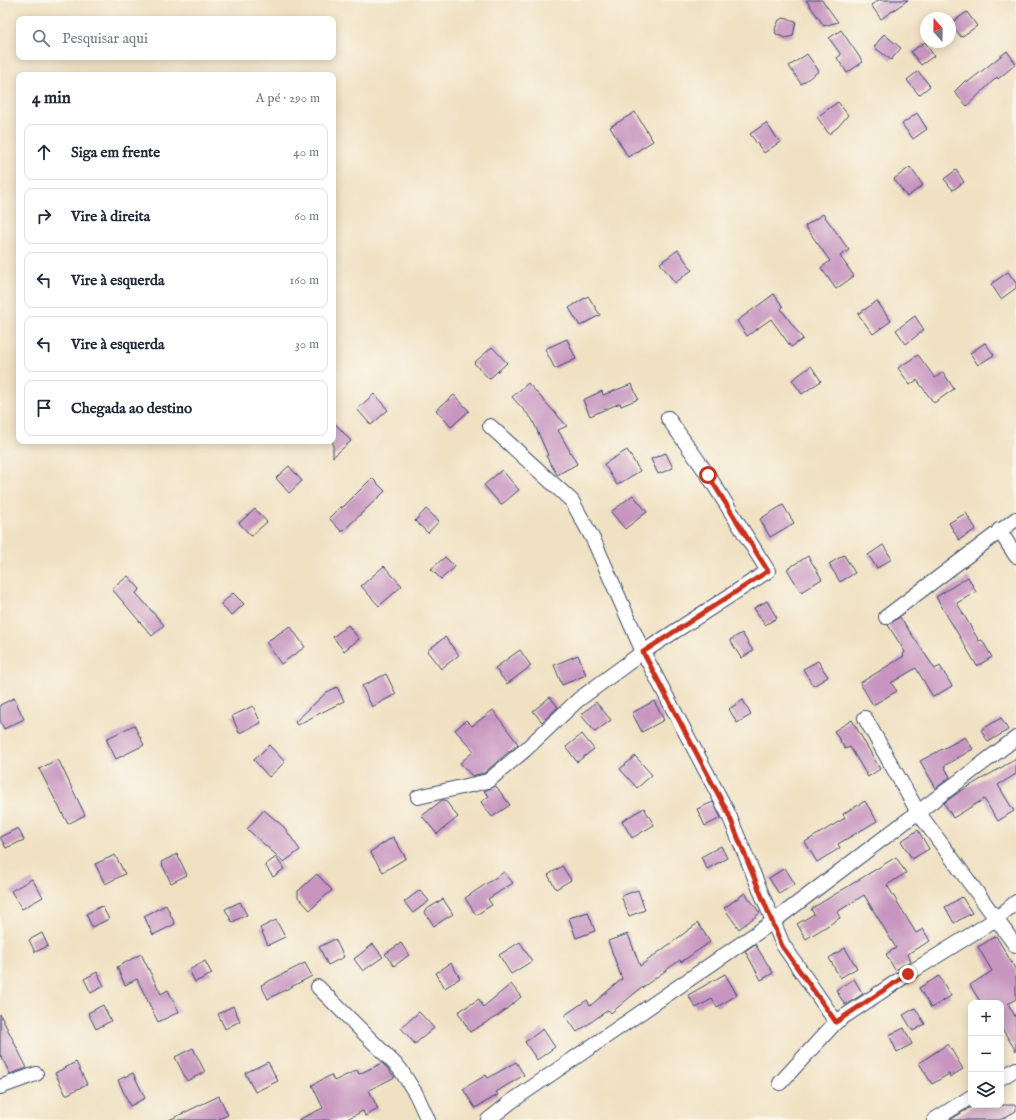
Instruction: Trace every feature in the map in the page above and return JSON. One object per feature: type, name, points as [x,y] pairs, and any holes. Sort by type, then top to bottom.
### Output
[{"type":"street","points":[[418,797],[488,780],[525,750],[578,700],[643,652],[768,571],[708,475],[668,418]]},
{"type":"street","points":[[490,426],[572,501],[594,541],[643,652],[728,813],[774,921],[782,946],[836,1022]]},
{"type":"street","points":[[886,616],[999,530],[1016,519]]},
{"type":"street","points":[[999,530],[1016,556]]},
{"type":"street","points":[[865,718],[918,812],[1016,946]]},
{"type":"street","points":[[488,1120],[512,1101],[774,921],[1016,738]]},
{"type":"street","points":[[780,1083],[836,1022],[908,974],[996,919],[1016,902]]},
{"type":"street","points":[[318,987],[387,1054],[400,1069],[416,1094],[428,1120]]},
{"type":"street","points":[[1004,1076],[1016,1069]]},
{"type":"street","points":[[0,1087],[36,1074]]},
{"type":"street","points":[[934,1120],[968,1099]]},
{"type":"building","points":[[806,0],[822,0],[838,22],[824,26]]},
{"type":"building","points":[[879,0],[908,0],[881,19],[871,5]]},
{"type":"building","points":[[967,12],[977,26],[961,37],[956,30],[956,20]]},
{"type":"building","points":[[784,18],[796,21],[793,36],[785,38],[776,34],[775,29],[779,20]]},
{"type":"building","points":[[841,30],[863,62],[847,73],[837,58],[841,55],[829,38]]},
{"type":"building","points":[[884,34],[901,48],[891,60],[874,47]]},
{"type":"building","points":[[920,46],[920,48],[929,48],[934,56],[921,65],[911,52]]},
{"type":"building","points":[[1007,51],[1016,64],[998,79],[997,77],[967,106],[954,92],[966,80],[968,82]]},
{"type":"building","points":[[807,54],[819,71],[801,84],[789,66]]},
{"type":"building","points":[[918,71],[930,86],[919,95],[907,80]]},
{"type":"building","points":[[838,102],[848,115],[838,127],[829,134],[817,117]]},
{"type":"building","points":[[635,112],[653,141],[628,157],[610,127]]},
{"type":"building","points":[[917,113],[927,129],[913,139],[902,124]]},
{"type":"building","points":[[766,123],[780,142],[764,153],[750,134]]},
{"type":"building","points":[[910,167],[923,185],[907,197],[894,179]]},
{"type":"building","points":[[956,170],[964,182],[953,190],[944,179]]},
{"type":"building","points":[[823,214],[849,250],[840,256],[854,276],[836,289],[821,268],[830,261],[805,226]]},
{"type":"building","points":[[678,250],[692,270],[675,283],[660,263]]},
{"type":"building","points":[[1008,272],[1016,283],[1016,288],[1001,299],[991,284]]},
{"type":"building","points":[[774,294],[783,307],[781,309],[803,339],[791,347],[771,319],[747,336],[737,321]]},
{"type":"building","points":[[588,296],[600,315],[580,326],[569,308]]},
{"type":"building","points":[[877,301],[891,321],[873,334],[858,314]]},
{"type":"building","points":[[915,316],[924,330],[906,344],[896,330]]},
{"type":"building","points":[[567,339],[576,359],[555,369],[545,349]]},
{"type":"building","points":[[985,343],[994,355],[978,365],[970,353]]},
{"type":"building","points":[[492,347],[507,363],[489,379],[474,363]]},
{"type":"building","points":[[918,355],[935,378],[943,372],[954,389],[934,403],[917,380],[910,385],[898,368]]},
{"type":"building","points":[[811,366],[821,381],[802,394],[792,380]]},
{"type":"building","points":[[528,383],[567,426],[558,430],[577,464],[557,475],[546,456],[548,455],[532,419],[512,397]]},
{"type":"building","points":[[632,384],[638,399],[621,406],[620,403],[590,416],[583,400],[602,391],[603,395]]},
{"type":"building","points":[[374,394],[388,410],[371,425],[357,409]]},
{"type":"building","points":[[454,395],[469,411],[451,427],[436,410]]},
{"type":"building","points":[[336,424],[351,441],[333,457],[333,444],[336,444]]},
{"type":"building","points":[[627,450],[640,471],[617,485],[604,464]]},
{"type":"building","points":[[666,453],[673,468],[658,474],[651,459]]},
{"type":"building","points":[[289,466],[302,481],[289,493],[276,478]]},
{"type":"building","points":[[502,470],[519,490],[501,505],[484,485]]},
{"type":"building","points":[[372,478],[385,491],[342,532],[329,518],[341,506],[342,508]]},
{"type":"building","points":[[633,495],[647,512],[625,529],[611,512]]},
{"type":"building","points":[[783,505],[794,523],[770,537],[760,519]]},
{"type":"building","points":[[255,509],[267,522],[251,536],[239,523]]},
{"type":"building","points":[[426,509],[439,521],[428,533],[415,521]]},
{"type":"building","points":[[966,513],[976,529],[959,540],[949,523]]},
{"type":"building","points":[[883,545],[892,559],[877,568],[868,555]]},
{"type":"building","points":[[844,555],[855,573],[840,582],[829,564]]},
{"type":"building","points":[[808,556],[822,579],[801,592],[787,569]]},
{"type":"building","points":[[445,557],[455,567],[441,579],[431,569]]},
{"type":"building","points":[[384,566],[402,586],[379,606],[361,586]]},
{"type":"building","points":[[128,576],[140,589],[136,593],[164,625],[152,636],[112,589]]},
{"type":"building","points":[[968,577],[976,592],[957,603],[979,641],[982,640],[992,657],[977,666],[936,597]]},
{"type":"building","points":[[233,593],[244,604],[231,616],[221,604]]},
{"type":"building","points":[[767,601],[777,618],[765,625],[754,608]]},
{"type":"building","points":[[900,617],[935,669],[940,666],[952,686],[933,697],[916,668],[891,683],[897,691],[873,705],[860,683],[904,656],[903,654],[905,652],[888,625]]},
{"type":"building","points":[[348,625],[359,639],[344,651],[333,637]]},
{"type":"building","points":[[290,626],[305,647],[281,664],[266,642]]},
{"type":"building","points":[[742,633],[753,651],[741,658],[730,640]]},
{"type":"building","points":[[445,637],[459,655],[441,669],[427,651]]},
{"type":"building","points":[[520,650],[531,666],[507,684],[495,668]]},
{"type":"building","points":[[578,655],[586,675],[562,685],[554,665]]},
{"type":"building","points":[[818,661],[828,677],[813,686],[803,669]]},
{"type":"building","points":[[386,674],[396,694],[372,707],[362,686]]},
{"type":"building","points":[[337,687],[344,701],[297,725],[295,722],[327,692]]},
{"type":"building","points":[[550,697],[558,707],[542,722],[533,711]]},
{"type":"building","points":[[14,698],[24,719],[4,729],[0,721],[0,705]]},
{"type":"building","points":[[743,700],[751,715],[737,723],[729,709]]},
{"type":"building","points":[[654,701],[664,720],[642,732],[632,713]]},
{"type":"building","points":[[596,702],[611,720],[595,732],[581,715]]},
{"type":"building","points":[[253,706],[261,723],[239,733],[232,716]]},
{"type":"building","points":[[493,710],[518,744],[484,773],[472,776],[460,763],[474,751],[455,730],[466,720],[472,726]]},
{"type":"building","points":[[1001,718],[1008,730],[988,742],[981,730]]},
{"type":"building","points":[[852,720],[880,769],[868,777],[850,747],[845,749],[834,731]]},
{"type":"building","points":[[134,725],[144,745],[116,759],[106,739]]},
{"type":"building","points":[[582,734],[594,749],[577,762],[566,747]]},
{"type":"building","points":[[965,737],[973,749],[944,766],[950,777],[936,788],[920,761]]},
{"type":"building","points":[[269,745],[285,762],[269,777],[254,760]]},
{"type":"building","points":[[635,756],[652,775],[637,788],[620,769]]},
{"type":"building","points":[[58,759],[85,815],[68,824],[39,769]]},
{"type":"building","points":[[1016,759],[1016,774],[998,785],[1014,811],[998,821],[984,799],[953,818],[944,803],[959,792]]},
{"type":"building","points":[[496,786],[510,805],[492,817],[481,802],[489,796],[484,791]]},
{"type":"building","points":[[442,800],[445,800],[458,817],[437,834],[422,816]]},
{"type":"building","points":[[865,801],[877,821],[838,844],[840,848],[817,862],[805,842],[845,818],[843,814]]},
{"type":"building","points":[[713,802],[721,818],[705,826],[697,809]]},
{"type":"building","points":[[644,808],[654,825],[632,838],[622,821]]},
{"type":"building","points":[[264,810],[284,827],[300,850],[284,862],[247,829]]},
{"type":"building","points":[[18,828],[24,840],[6,848],[0,837]]},
{"type":"building","points":[[918,830],[929,849],[912,859],[901,841]]},
{"type":"building","points":[[393,837],[406,858],[383,872],[370,852]]},
{"type":"building","points":[[721,846],[727,858],[707,869],[701,857]]},
{"type":"building","points":[[177,854],[187,875],[171,883],[161,862]]},
{"type":"building","points":[[115,855],[125,874],[105,884],[95,864]]},
{"type":"building","points":[[276,857],[284,869],[273,877],[265,865]]},
{"type":"building","points":[[896,857],[906,873],[887,885],[916,933],[923,929],[930,941],[907,954],[911,961],[895,970],[886,954],[896,948],[864,895],[837,912],[840,918],[806,939],[797,924],[814,914],[811,909]]},
{"type":"building","points":[[562,866],[571,880],[556,889],[548,875]]},
{"type":"building","points":[[785,868],[795,884],[779,894],[769,878]]},
{"type":"building","points":[[504,872],[513,883],[488,899],[492,905],[476,915],[465,898]]},
{"type":"building","points":[[317,874],[332,890],[310,910],[298,897],[298,891]]},
{"type":"building","points":[[32,879],[43,897],[22,909],[11,891]]},
{"type":"building","points":[[420,890],[429,901],[413,913],[404,902]]},
{"type":"building","points":[[638,890],[645,910],[629,916],[621,896]]},
{"type":"building","points":[[745,893],[760,913],[739,929],[724,908]]},
{"type":"building","points":[[962,897],[972,913],[954,923],[945,907]]},
{"type":"building","points":[[443,899],[453,914],[434,926],[424,911]]},
{"type":"building","points":[[240,902],[247,915],[232,922],[225,909]]},
{"type":"building","points":[[166,905],[175,924],[153,935],[144,916]]},
{"type":"building","points":[[102,906],[109,919],[92,927],[86,914]]},
{"type":"building","points":[[588,912],[595,931],[576,938],[569,918]]},
{"type":"building","points":[[276,920],[285,937],[268,945],[260,928]]},
{"type":"building","points":[[698,923],[710,942],[681,962],[680,960],[635,993],[611,1013],[608,1010],[577,1032],[565,1015],[587,1000],[590,1006],[622,979],[608,941],[628,934],[640,966]]},
{"type":"building","points":[[42,933],[48,946],[35,952],[29,940]]},
{"type":"building","points":[[996,936],[1016,970],[1016,999],[1008,1004],[1016,1018],[1016,1051],[1004,1032],[1004,1000],[979,1000],[970,985],[992,971],[978,947]]},
{"type":"building","points":[[335,939],[344,957],[328,965],[319,947]]},
{"type":"building","points":[[520,942],[532,961],[511,974],[499,955]]},
{"type":"building","points":[[401,943],[409,955],[394,966],[385,954]]},
{"type":"building","points":[[373,944],[383,957],[363,971],[354,959]]},
{"type":"building","points":[[755,944],[773,973],[761,980],[745,951]]},
{"type":"building","points":[[845,948],[857,968],[840,978],[829,958]]},
{"type":"building","points":[[141,954],[161,994],[168,990],[179,1012],[158,1022],[137,979],[125,985],[117,967]]},
{"type":"building","points":[[205,961],[212,974],[195,982],[189,970]]},
{"type":"building","points":[[305,963],[312,976],[268,999],[261,985]]},
{"type":"building","points":[[451,963],[460,978],[445,988],[436,973]]},
{"type":"building","points":[[97,972],[104,986],[91,993],[84,979]]},
{"type":"building","points":[[725,974],[737,995],[717,1007],[712,999],[696,1008],[688,995]]},
{"type":"building","points":[[939,976],[951,996],[931,1008],[919,988]]},
{"type":"building","points":[[854,979],[863,994],[845,1005],[836,990]]},
{"type":"building","points":[[511,984],[521,997],[499,1015],[470,1032],[458,1012],[479,999],[483,1007]]},
{"type":"building","points":[[103,1005],[111,1021],[96,1029],[88,1013]]},
{"type":"building","points":[[233,1006],[240,1021],[225,1029],[218,1014]]},
{"type":"building","points":[[915,1008],[925,1024],[913,1031],[903,1015]]},
{"type":"building","points":[[419,1012],[434,1028],[415,1044],[401,1028]]},
{"type":"building","points":[[0,1014],[27,1068],[10,1074],[0,1054]]},
{"type":"building","points":[[904,1028],[912,1044],[897,1052],[889,1035]]},
{"type":"building","points":[[543,1029],[555,1047],[537,1060],[525,1042]]},
{"type":"building","points":[[948,1044],[963,1069],[950,1077],[949,1074],[932,1084],[919,1063]]},
{"type":"building","points":[[193,1048],[205,1072],[187,1081],[175,1057]]},
{"type":"building","points":[[76,1062],[87,1084],[66,1095],[55,1073]]},
{"type":"building","points":[[268,1062],[278,1081],[255,1092],[245,1073]]},
{"type":"building","points":[[516,1062],[524,1075],[496,1092],[498,1095],[475,1108],[463,1089],[486,1075],[488,1078]]},
{"type":"building","points":[[382,1063],[395,1077],[369,1090],[378,1109],[365,1116],[363,1111],[345,1120],[298,1120],[323,1108],[312,1085],[331,1075],[334,1081],[357,1070],[359,1074]]},
{"type":"building","points":[[133,1073],[145,1098],[130,1106],[118,1080]]},
{"type":"building","points":[[219,1096],[228,1115],[217,1120],[169,1120]]},
{"type":"building","points":[[1004,1105],[1016,1105],[1016,1111],[1000,1120],[950,1120],[969,1108],[1004,1108]]},
{"type":"route","points":[[708,475],[768,571],[643,652],[728,813],[774,921],[782,946],[836,1022],[908,974]]}]
